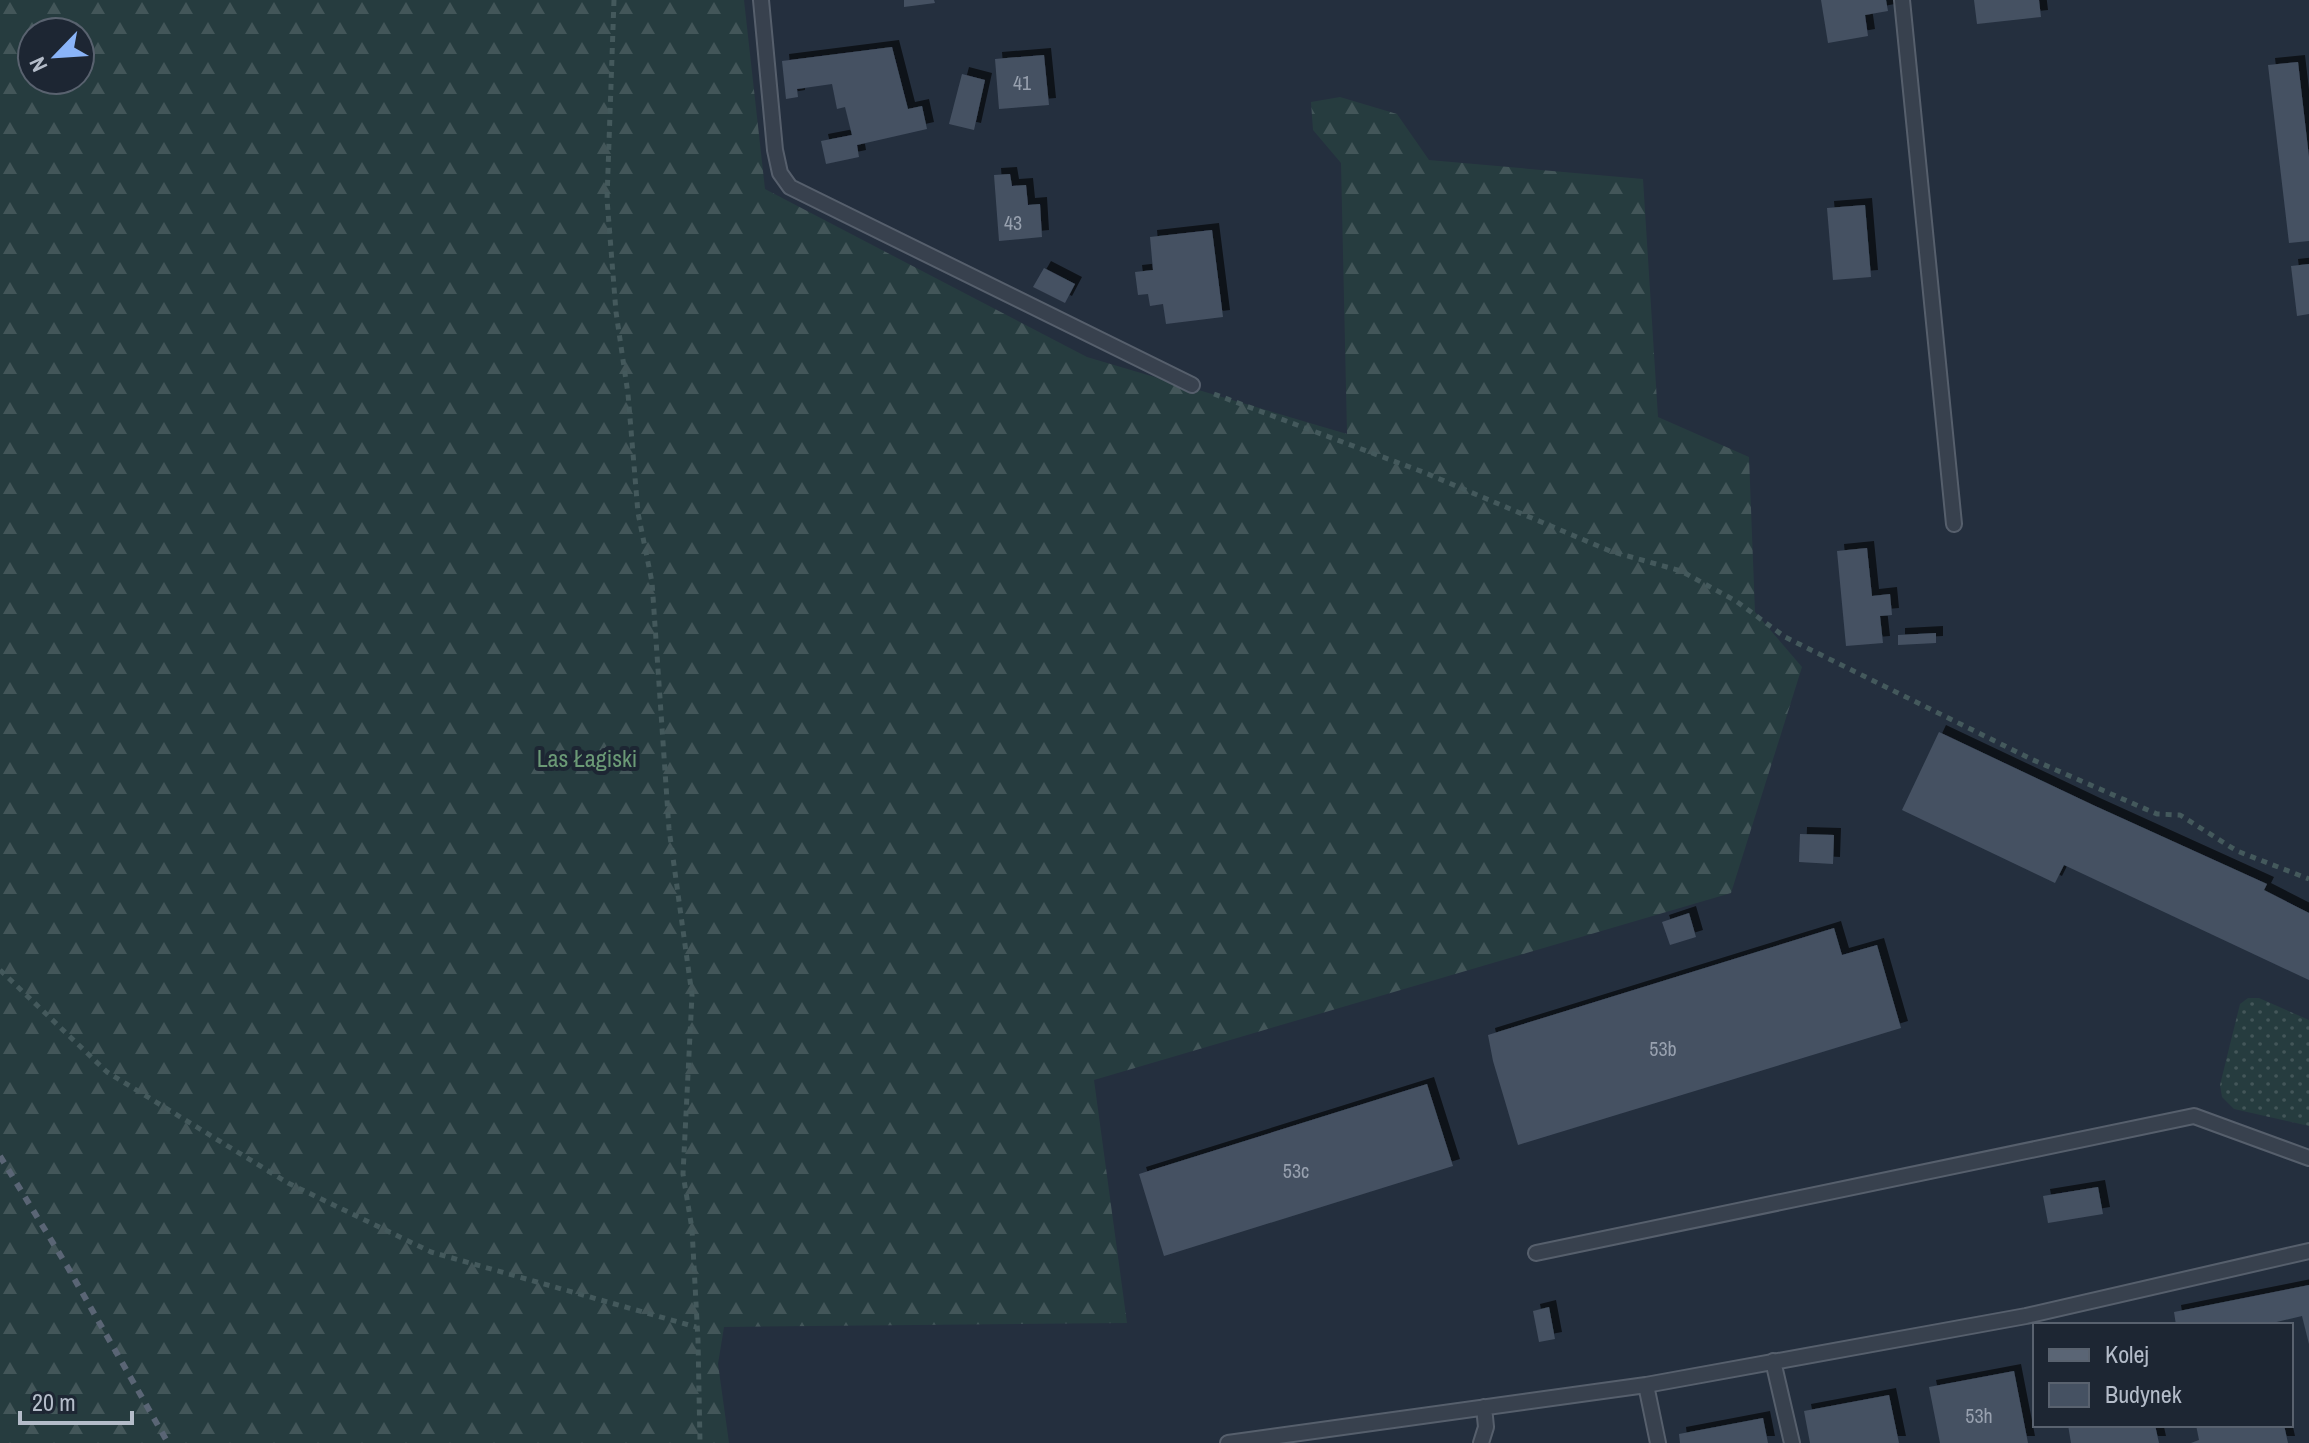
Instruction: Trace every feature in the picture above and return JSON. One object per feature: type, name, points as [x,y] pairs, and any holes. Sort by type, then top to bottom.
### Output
[{"type":"lane","points":[[761,0],[775,150],[780,173],[790,187],[1192,385]]},
{"type":"lane","points":[[1902,0],[1954,524]]},
{"type":"lane","points":[[1536,1253],[2194,1116],[2309,1158]]},
{"type":"lane","points":[[1228,1443],[1646,1385],[2026,1316],[2309,1251]]},
{"type":"lane","points":[[1773,1361],[1792,1443]]},
{"type":"lane","points":[[1646,1385],[1658,1443]]},
{"type":"lane","points":[[1481,1443],[1486,1427],[1484,1407]]},
{"type":"path","points":[[614,0],[607,199],[638,513],[652,582],[669,829],[692,995],[683,1174],[692,1229],[700,1443]]},
{"type":"path","points":[[1192,385],[1423,472],[1610,551],[1681,571],[1736,601],[1785,637],[2031,759],[2157,814],[2180,815],[2237,851],[2309,879]]},
{"type":"path","points":[[0,970],[107,1072],[288,1183],[431,1252],[696,1327]]},
{"type":"green space","name":"Las Łagiski","points":[[0,0],[744,0],[765,189],[1087,357],[1347,434],[1341,163],[1313,130],[1311,102],[1340,97],[1397,114],[1429,160],[1643,179],[1658,417],[1749,457],[1755,612],[1802,667],[1731,893],[1094,1080],[1127,1323],[724,1327],[718,1364],[729,1443],[0,1443]]},
{"type":"green space","points":[[2248,998],[2259,998],[2309,1020],[2309,1126],[2234,1109],[2222,1097],[2220,1085],[2240,1004]]},
{"type":"building","points":[[904,0],[934,0],[935,3],[904,7]]},
{"type":"building","points":[[1821,0],[1886,0],[1888,11],[1865,15],[1868,36],[1828,43]]},
{"type":"building","points":[[1974,0],[2039,0],[2041,17],[1977,24]]},
{"type":"building","points":[[892,47],[908,109],[922,106],[927,129],[857,145],[859,157],[826,164],[821,141],[852,135],[845,107],[837,109],[832,84],[797,89],[798,97],[786,99],[782,61]]},
{"type":"building","points":[[1044,55],[1049,105],[999,109],[995,59]]},
{"type":"building","points":[[2298,62],[2309,157],[2309,241],[2289,243],[2268,65]]},
{"type":"building","points":[[962,74],[985,80],[974,130],[949,124]]},
{"type":"building","points":[[1010,174],[1012,186],[1026,185],[1028,205],[1040,204],[1042,237],[999,241],[994,175]]},
{"type":"building","points":[[1865,205],[1871,277],[1833,280],[1827,208]]},
{"type":"building","points":[[1212,230],[1223,317],[1166,324],[1163,304],[1150,306],[1148,294],[1138,295],[1135,272],[1153,270],[1150,237]]},
{"type":"building","points":[[2309,264],[2309,314],[2297,316],[2291,266]]},
{"type":"building","points":[[1044,268],[1075,284],[1065,303],[1033,287]]},
{"type":"building","points":[[1867,548],[1872,596],[1890,594],[1892,615],[1880,616],[1883,643],[1846,646],[1837,551]]},
{"type":"building","points":[[1936,633],[1936,643],[1898,645],[1898,635]]},
{"type":"building","points":[[1939,732],[2267,884],[2264,890],[2309,913],[2309,980],[2064,865],[2055,883],[1902,810]]},
{"type":"building","points":[[1800,834],[1834,835],[1833,864],[1799,862]]},
{"type":"building","points":[[1689,913],[1696,937],[1670,945],[1662,922]]},
{"type":"building","points":[[1834,928],[1842,955],[1877,945],[1901,1028],[1518,1145],[1488,1035]]},
{"type":"building","points":[[1427,1084],[1453,1166],[1164,1256],[1139,1174]]},
{"type":"building","points":[[2098,1187],[2103,1214],[2048,1223],[2043,1196]]},
{"type":"building","points":[[2309,1285],[2309,1344],[2302,1316],[2272,1323],[2176,1323],[2174,1312]]},
{"type":"building","points":[[1549,1307],[1555,1339],[1539,1342],[1533,1311]]},
{"type":"building","points":[[2014,1371],[2028,1443],[1940,1443],[1929,1387]]},
{"type":"building","points":[[1889,1395],[1899,1443],[1810,1443],[1804,1411]]},
{"type":"building","points":[[1763,1418],[1768,1443],[1680,1443],[1679,1434]]},
{"type":"building","points":[[2068,1427],[2155,1427],[2159,1443],[2071,1443]]},
{"type":"building","points":[[2196,1427],[2284,1427],[2288,1443],[2191,1443],[2199,1440]]},
{"type":"railway","points":[[0,1156],[168,1443]]}]
